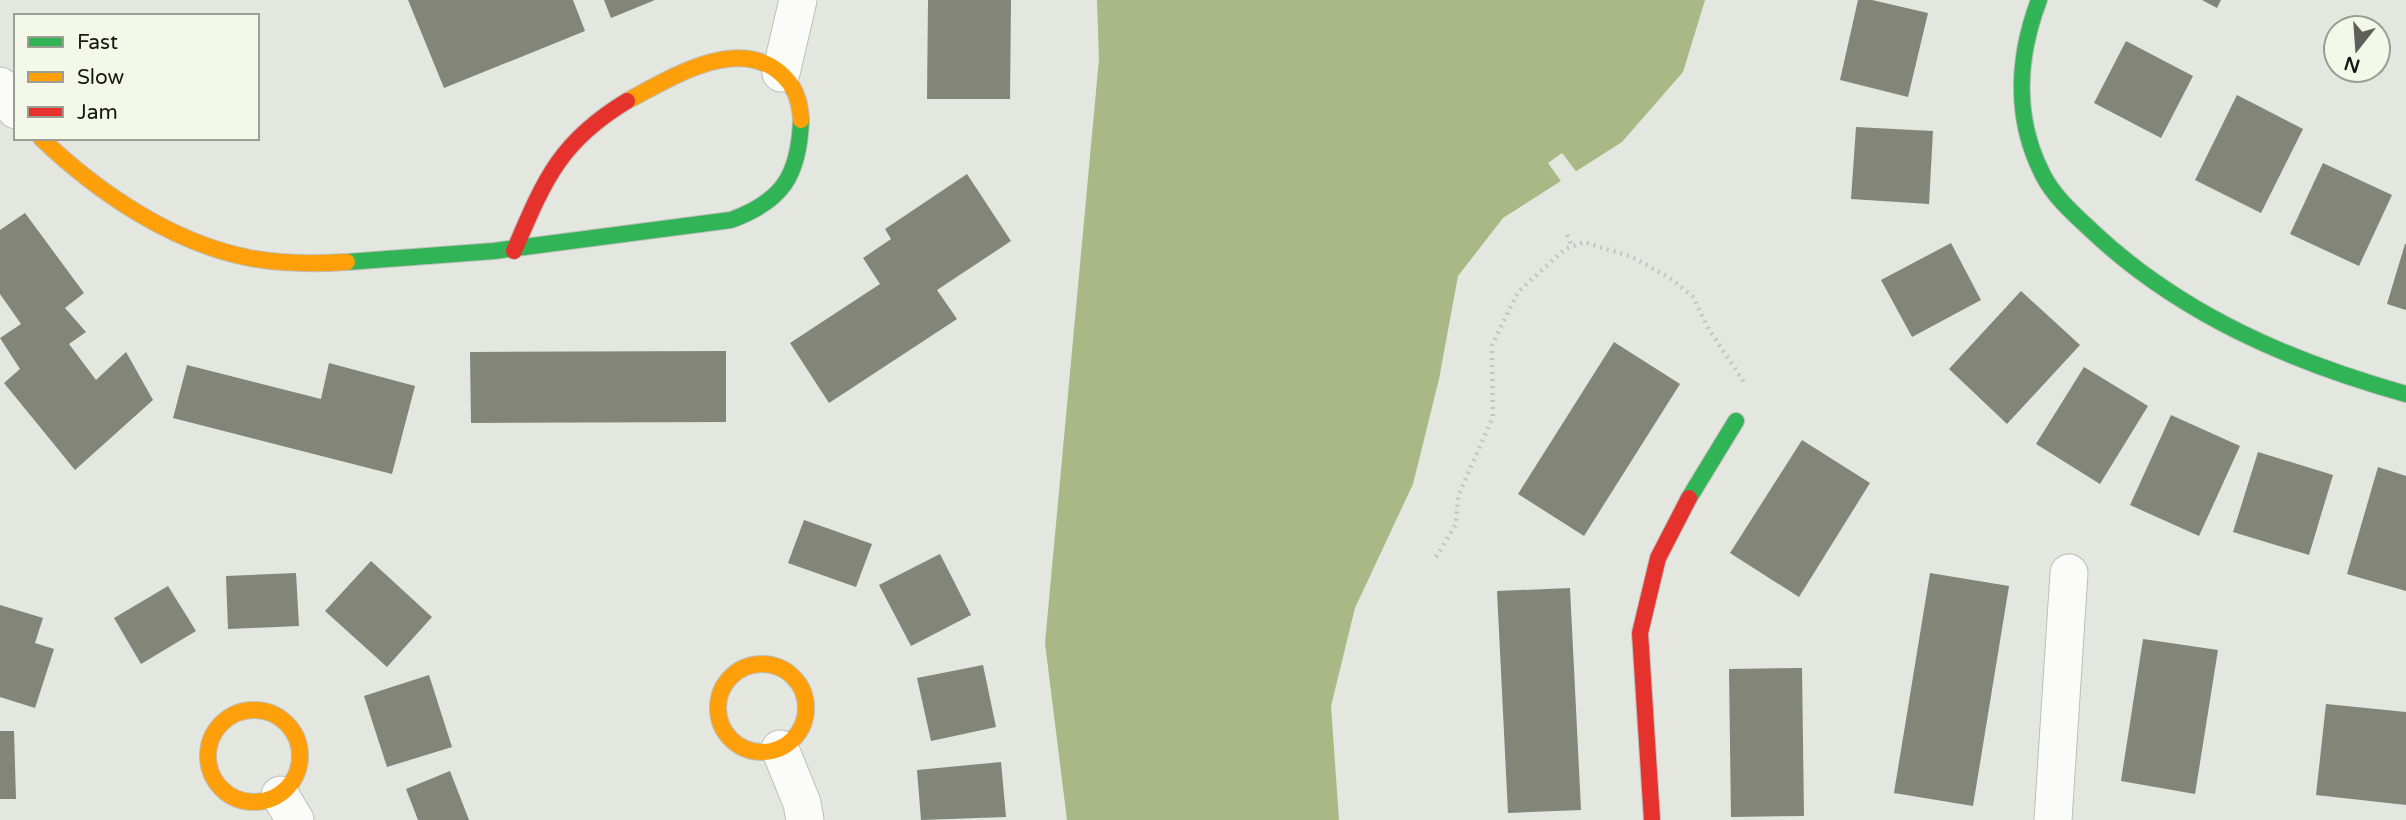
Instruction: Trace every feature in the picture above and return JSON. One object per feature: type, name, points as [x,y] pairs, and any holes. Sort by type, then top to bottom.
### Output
[{"type":"street","points":[[781,73],[798,0]]},
{"type":"street","points":[[2039,0],[2026,30],[2019,63],[2020,101],[2029,140],[2043,175],[2064,203],[2111,249],[2164,288],[2236,331],[2318,368],[2406,394]]},
{"type":"street","points":[[43,140],[58,157],[102,188],[172,229],[210,247],[249,258],[297,263],[514,251],[731,220],[756,211],[779,194],[791,173],[800,139],[798,95],[781,73],[757,59],[732,59],[695,69],[626,99],[583,131],[553,167],[514,251]]},
{"type":"street","points":[[0,86],[14,107]]},
{"type":"street","points":[[1652,820],[1640,633],[1658,558],[1693,490],[1735,421]]},
{"type":"street","points":[[2053,820],[2069,573]]},
{"type":"street","points":[[768,664],[782,668],[795,678],[806,698],[806,713],[799,732],[780,749],[749,751],[730,738],[721,726],[718,708],[720,693],[731,676],[744,668],[768,664]]},
{"type":"street","points":[[255,710],[270,712],[293,730],[301,758],[287,808],[233,798],[220,789],[211,776],[207,760],[209,744],[216,729],[227,718],[255,710]]},
{"type":"street","points":[[780,749],[802,803],[805,820]]},
{"type":"path","points":[[1567,234],[1572,246]]},
{"type":"path","points":[[1436,557],[1456,524],[1458,496],[1493,417],[1492,345],[1518,292],[1565,248],[1584,242],[1632,257],[1670,278],[1693,297],[1708,328],[1745,381],[1748,400],[1735,421]]},
{"type":"shaded area","points":[[1097,0],[1705,0],[1683,72],[1622,142],[1503,218],[1458,276],[1439,379],[1413,484],[1355,608],[1331,706],[1339,820],[1067,820],[1045,643],[1099,59]]},
{"type":"pier","points":[[1562,153],[1578,174],[1563,184],[1548,163]]},
{"type":"building","points":[[408,0],[573,0],[585,31],[444,88]]},
{"type":"building","points":[[604,0],[655,0],[611,18]]},
{"type":"building","points":[[928,0],[1011,0],[1010,99],[927,99]]},
{"type":"building","points":[[1858,0],[1872,0],[1928,13],[1908,97],[1840,80]]},
{"type":"building","points":[[2202,0],[2221,0],[2217,8]]},
{"type":"building","points":[[2126,41],[2193,76],[2161,138],[2094,103]]},
{"type":"building","points":[[2237,95],[2303,129],[2261,213],[2195,180]]},
{"type":"building","points":[[1856,127],[1933,131],[1929,204],[1851,199]]},
{"type":"building","points":[[2323,163],[2392,195],[2359,266],[2290,234]]},
{"type":"building","points":[[967,174],[1011,241],[937,290],[957,319],[829,403],[790,343],[880,284],[863,258],[891,239],[885,229]]},
{"type":"building","points":[[25,213],[84,293],[65,308],[86,332],[69,344],[96,380],[126,352],[153,400],[75,470],[4,383],[20,369],[0,338],[21,324],[0,294],[0,230]]},
{"type":"building","points":[[1951,243],[1981,300],[1912,337],[1881,280]]},
{"type":"building","points":[[2406,244],[2406,310],[2387,304]]},
{"type":"building","points":[[2021,291],[2080,345],[2007,424],[1949,369]]},
{"type":"building","points":[[1614,342],[1680,384],[1584,536],[1518,494]]},
{"type":"building","points":[[726,351],[726,422],[471,423],[470,352]]},
{"type":"building","points":[[329,363],[415,386],[392,474],[173,418],[187,365],[321,399]]},
{"type":"building","points":[[2084,367],[2148,406],[2100,484],[2036,444]]},
{"type":"building","points":[[2171,415],[2240,446],[2199,536],[2130,505]]},
{"type":"building","points":[[1802,440],[1870,483],[1799,597],[1730,553]]},
{"type":"building","points":[[2258,452],[2333,475],[2309,555],[2233,532]]},
{"type":"building","points":[[2378,467],[2406,476],[2406,591],[2347,574]]},
{"type":"building","points":[[804,520],[872,544],[856,587],[788,563]]},
{"type":"building","points":[[940,554],[971,615],[911,646],[879,585]]},
{"type":"building","points":[[371,561],[432,617],[387,667],[325,611]]},
{"type":"building","points":[[296,573],[299,626],[228,629],[226,576]]},
{"type":"building","points":[[1930,573],[2009,586],[1973,806],[1894,793]]},
{"type":"building","points":[[168,586],[196,631],[141,664],[114,618]]},
{"type":"building","points":[[1570,588],[1581,810],[1508,813],[1497,591]]},
{"type":"building","points":[[0,605],[43,618],[35,643],[54,649],[35,708],[0,697]]},
{"type":"building","points":[[2143,639],[2218,650],[2195,794],[2121,781]]},
{"type":"building","points":[[983,665],[996,727],[931,741],[917,678]]},
{"type":"building","points":[[1802,668],[1804,816],[1731,817],[1729,669]]},
{"type":"building","points":[[429,675],[452,747],[387,767],[364,696]]},
{"type":"building","points":[[2326,704],[2406,712],[2406,805],[2316,795]]},
{"type":"building","points":[[0,731],[14,731],[16,799],[0,799]]},
{"type":"building","points":[[1001,762],[1006,817],[921,820],[917,770]]},
{"type":"building","points":[[450,771],[469,820],[418,820],[406,789]]},
{"type":"traffic: fast","points":[[2039,0],[2026,44],[2023,110],[2027,132],[2043,175],[2065,205],[2126,261],[2200,311],[2239,332],[2321,367],[2406,394]]},
{"type":"traffic: fast","points":[[347,262],[494,251],[731,220],[764,204],[785,183],[797,156],[801,120]]},
{"type":"traffic: fast","points":[[1689,498],[1736,421]]},
{"type":"traffic: slow","points":[[627,101],[702,65],[743,58],[762,62],[789,82],[796,94],[801,120]]},
{"type":"traffic: slow","points":[[43,140],[111,196],[137,213],[192,241],[262,260],[298,263],[347,262]]},
{"type":"traffic: slow","points":[[762,664],[779,667],[793,677],[803,691],[806,708],[803,725],[793,739],[779,749],[762,752],[745,749],[731,739],[721,725],[718,708],[721,691],[731,677],[745,667],[762,664]]},
{"type":"traffic: slow","points":[[245,710],[263,710],[280,717],[293,730],[300,747],[300,756],[300,765],[293,782],[280,795],[263,802],[245,802],[228,795],[215,782],[208,765],[208,747],[215,730],[228,717],[245,710]]},
{"type":"traffic: jam","points":[[514,251],[556,165],[585,132],[627,101]]},
{"type":"traffic: jam","points":[[1652,820],[1640,633],[1658,558],[1689,498]]}]
